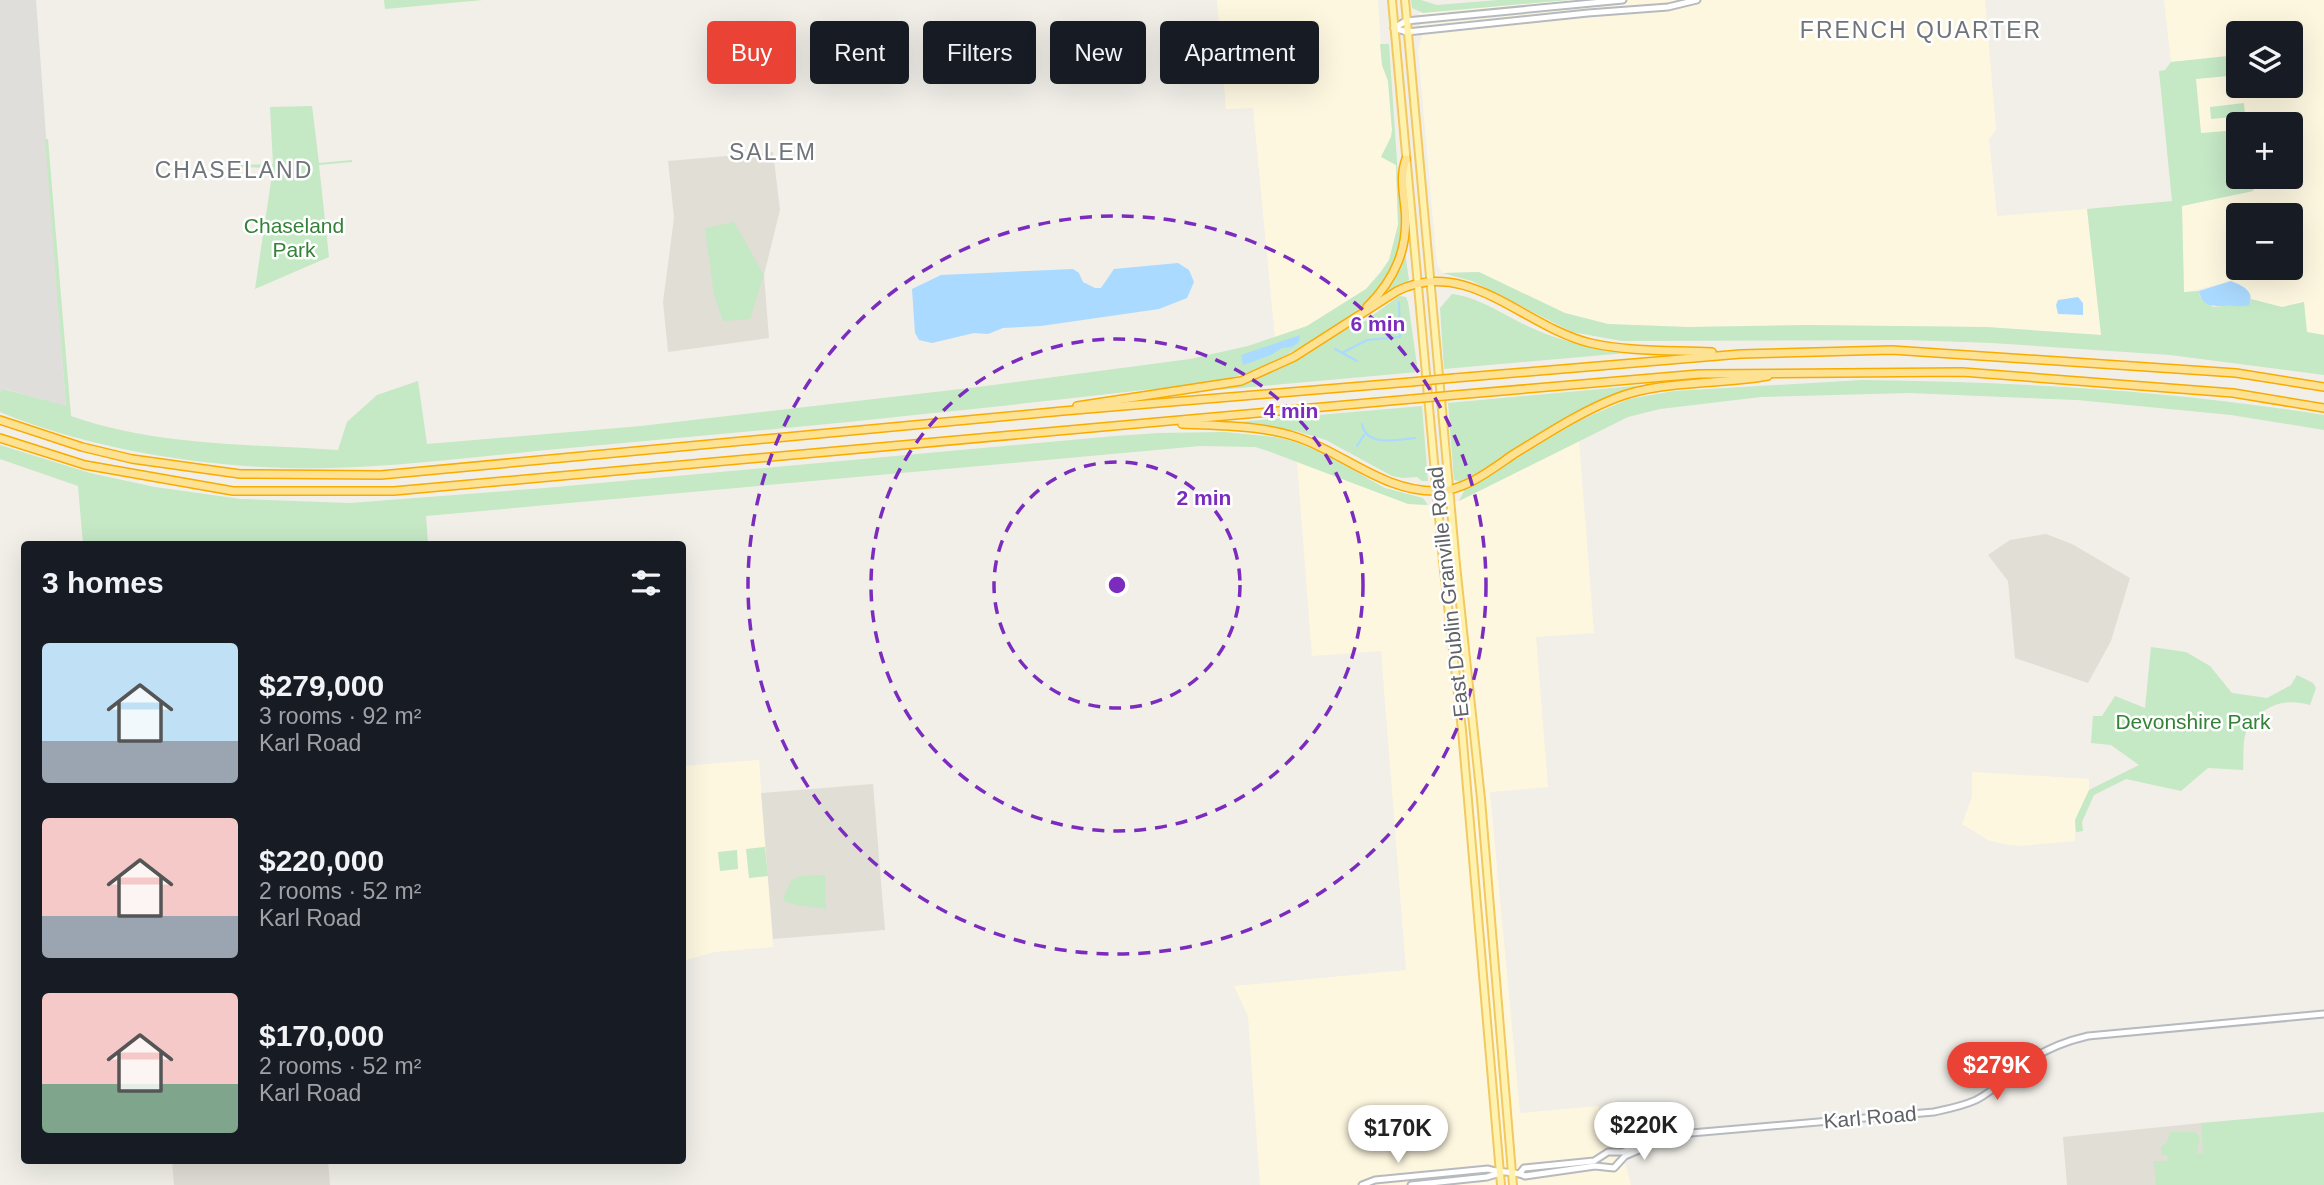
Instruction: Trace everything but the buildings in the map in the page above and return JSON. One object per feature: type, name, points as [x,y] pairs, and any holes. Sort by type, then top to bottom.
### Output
[{"type":"highway","points":[[1358,316],[1389,281],[1403,249],[1406,223],[1401,172],[1406,159]]},
{"type":"highway","points":[[1029,414],[1241,381],[1294,357],[1397,291],[1431,282],[1465,284],[1488,293],[1557,331],[1589,342],[1653,350],[1741,354]]},
{"type":"highway","points":[[0,420],[82,447],[132,459],[240,474],[381,475],[1029,414],[1741,354],[1846,350],[1924,351],[2236,373],[2324,387]]},
{"type":"highway","points":[[1153,423],[1244,428],[1288,435],[1307,440],[1401,487],[1450,490],[1478,477],[1574,418],[1619,397],[1653,389],[1784,372]]},
{"type":"highway","points":[[0,438],[85,465],[233,491],[394,491],[1699,374],[1962,372],[2233,393],[2324,408]]},
{"type":"main road","name":"East Dublin Granville Road","points":[[1392,0],[1437,491],[1461,719],[1501,1185]]},
{"type":"main road","name":"East Dublin Granville Road","points":[[1405,0],[1516,1173],[1513,1185]]},
{"type":"street","points":[[1394,29],[1406,20],[1623,0]]},
{"type":"street","points":[[1394,29],[1407,32],[1668,7],[1697,0]]},
{"type":"street","name":"Karl Road","points":[[1615,1153],[1622,1153],[1644,1143],[1691,1133],[1934,1112],[1956,1107],[1976,1100],[2022,1065],[2050,1048],[2088,1036],[2324,1014]]},
{"type":"street","name":"Karl Road","points":[[1619,1162],[1648,1144]]},
{"type":"street","points":[[1411,1185],[1487,1177],[1500,1173],[1525,1176],[1595,1166],[1614,1168],[1619,1162],[1615,1153],[1608,1152],[1594,1161],[1524,1168],[1516,1173]]},
{"type":"street","points":[[1602,1158],[1605,1168]]},
{"type":"street","points":[[1365,1185],[1375,1180],[1488,1169],[1500,1173]]},
{"type":"shaded area","points":[[0,0],[36,0],[66,407],[8,390],[3,389],[0,393]]},
{"type":"shaded area","points":[[1217,0],[1378,0],[1382,65],[1388,81],[1392,130],[1381,156],[1396,164],[1398,225],[1389,260],[1366,289],[1307,326],[1275,338],[1253,108],[1226,109],[1224,84],[1319,84],[1319,21],[1219,21]]},
{"type":"shaded area","points":[[1569,0],[1985,0],[1996,130],[1989,139],[1997,216],[2087,209],[2102,335],[1986,327],[1688,327],[1608,324],[1565,313],[1479,272],[1442,273],[1437,263],[1432,210],[1418,49],[1422,36],[1419,13]]},
{"type":"shaded area","points":[[2164,0],[2324,0],[2324,335],[2306,333],[2304,302],[2282,307],[2251,299],[2251,295],[2239,284],[2231,281],[2184,293],[2182,206],[2254,189],[2303,189],[2303,112],[2226,112],[2226,131],[2201,134],[2196,79],[2226,76],[2226,98],[2303,98],[2303,21],[2226,21],[2226,57],[2171,62]]},
{"type":"shaded area","points":[[773,152],[780,210],[764,275],[769,338],[668,352],[663,302],[674,218],[668,161]]},
{"type":"shaded area","points":[[1579,441],[1594,633],[1536,637],[1548,787],[1490,792],[1520,1113],[1599,1106],[1600,1121],[1613,1157],[1623,1155],[1631,1185],[1260,1185],[1248,1016],[1234,986],[1406,970],[1381,651],[1312,656],[1297,462],[1408,504],[1428,505],[1459,501]]},
{"type":"shaded area","points":[[2046,534],[2072,544],[2130,578],[2111,641],[2088,683],[2015,658],[2008,581],[1988,555],[2010,540]]},
{"type":"shaded area","points":[[759,760],[773,947],[714,952],[686,960],[686,766]]},
{"type":"shaded area","points":[[1972,772],[2089,779],[2089,790],[2075,820],[2075,841],[2019,846],[2002,844],[1988,840],[1962,824],[1972,797]]},
{"type":"shaded area","points":[[873,784],[885,930],[773,939],[761,793]]},
{"type":"shaded area","points":[[2201,1123],[2207,1185],[2067,1185],[2063,1137]]},
{"type":"shaded area","points":[[172,1164],[328,1164],[330,1185],[174,1185]]},
{"type":"green space","points":[[384,0],[483,0],[385,9]]},
{"type":"green space","points":[[1411,0],[1437,5],[1498,0],[1569,0],[1423,13],[1412,8]]},
{"type":"green space","points":[[1380,44],[1389,44],[1401,221],[1399,242],[1387,276],[1366,303],[1319,336],[1256,369],[1219,381],[843,422],[420,463],[330,468],[248,466],[162,456],[77,438],[0,412],[0,393],[3,389],[66,406],[45,139],[48,139],[71,416],[136,433],[203,442],[338,450],[347,422],[377,395],[418,381],[427,444],[641,426],[978,387],[1190,359],[1248,346],[1307,326],[1366,289],[1389,260],[1398,225],[1396,165],[1381,157],[1392,130],[1388,81],[1382,65]]},
{"type":"green space","points":[[2226,56],[2226,76],[2196,79],[2201,133],[2226,131],[2226,189],[2254,189],[2182,206],[2184,292],[2199,291],[2200,297],[2213,307],[2250,303],[2251,299],[2282,307],[2304,302],[2307,332],[2324,335],[2324,375],[2170,355],[1992,343],[1907,340],[1622,341],[1572,332],[1472,281],[1442,273],[1479,272],[1565,313],[1608,324],[1688,327],[1986,327],[2101,335],[2087,209],[2172,201],[2159,71],[2165,70],[2171,62]]},
{"type":"green space","points":[[2244,103],[2245,112],[2226,112],[2226,118],[2211,119],[2210,107]]},
{"type":"green space","name":"Chaseland Park","points":[[312,106],[319,163],[352,160],[319,165],[329,257],[255,289],[273,168],[238,165],[273,164],[270,107]]},
{"type":"green space","points":[[734,222],[764,275],[750,319],[723,321],[714,295],[705,228]]},
{"type":"green space","points":[[1405,252],[1409,280],[1388,292],[1387,291]]},
{"type":"green space","points":[[1452,294],[1483,303],[1522,324],[1555,337],[1626,353],[1444,369],[1440,308]]},
{"type":"green space","points":[[1399,296],[1406,297],[1408,302],[1418,372],[1218,390],[1262,376],[1298,359],[1352,325],[1365,321]]},
{"type":"green space","points":[[1862,380],[2036,385],[2208,399],[2324,415],[2324,430],[2231,415],[2077,400],[1909,393],[1761,397],[1660,409],[1628,417],[1459,501],[1465,489],[1578,421],[1629,399],[1674,391]]},
{"type":"green space","points":[[1646,387],[1628,392],[1506,455],[1462,482],[1454,480],[1448,403]]},
{"type":"green space","points":[[1422,406],[1428,481],[1417,477],[1392,476],[1326,440],[1296,431],[1226,423]]},
{"type":"green space","points":[[1225,432],[1292,441],[1323,453],[1385,488],[1423,498],[1428,505],[1408,504],[1255,447],[1200,446],[426,516],[428,541],[83,541],[78,486],[0,459],[0,445],[90,473],[155,487],[241,499],[350,503],[1159,433]]},
{"type":"green space","name":"Devonshire Park","points":[[2151,647],[2186,652],[2210,666],[2232,693],[2267,698],[2291,685],[2297,675],[2313,683],[2316,688],[2310,705],[2282,703],[2259,715],[2244,738],[2243,770],[2208,768],[2181,791],[2126,779],[2094,795],[2082,822],[2083,831],[2076,832],[2075,820],[2089,790],[2139,765],[2111,745],[2091,743],[2093,716],[2102,716],[2115,696],[2145,708]]},
{"type":"green space","points":[[765,847],[768,876],[749,878],[746,849]]},
{"type":"green space","points":[[737,850],[738,869],[720,871],[718,852]]},
{"type":"green space","points":[[825,875],[826,909],[783,901],[789,885],[796,878]]},
{"type":"green space","points":[[2324,1112],[2324,1185],[2156,1185],[2154,1161],[2166,1161],[2168,1158],[2167,1155],[2162,1156],[2161,1147],[2167,1142],[2170,1132],[2195,1132],[2200,1138],[2197,1153],[2203,1153],[2201,1123]]},
{"type":"water","points":[[1178,263],[1189,270],[1194,282],[1187,298],[1159,309],[1041,326],[1003,328],[988,334],[974,333],[932,343],[919,340],[915,333],[912,289],[941,275],[1073,269],[1079,273],[1083,282],[1101,288],[1114,269]]},
{"type":"water","points":[[2231,281],[2244,287],[2249,293],[2249,305],[2216,306],[2202,300],[2199,291]]},
{"type":"water","points":[[2078,297],[2083,303],[2083,315],[2058,314],[2058,300]]},
{"type":"water","points":[[1300,335],[1299,342],[1292,347],[1282,348],[1243,365],[1241,355]]},
{"type":"waterway","points":[[1342,353],[1367,340],[1400,337],[1399,302]]},
{"type":"waterway","points":[[1335,349],[1357,361]]},
{"type":"waterway","points":[[1362,424],[1369,436],[1376,439],[1391,441],[1415,438]]},
{"type":"waterway","points":[[1357,446],[1364,435]]},
{"type":"district","name":"FRENCH QUARTER","points":[[1921,30]]},
{"type":"district","name":"SALEM","points":[[773,152]]},
{"type":"district","name":"CHASELAND","points":[[234,170]]}]
